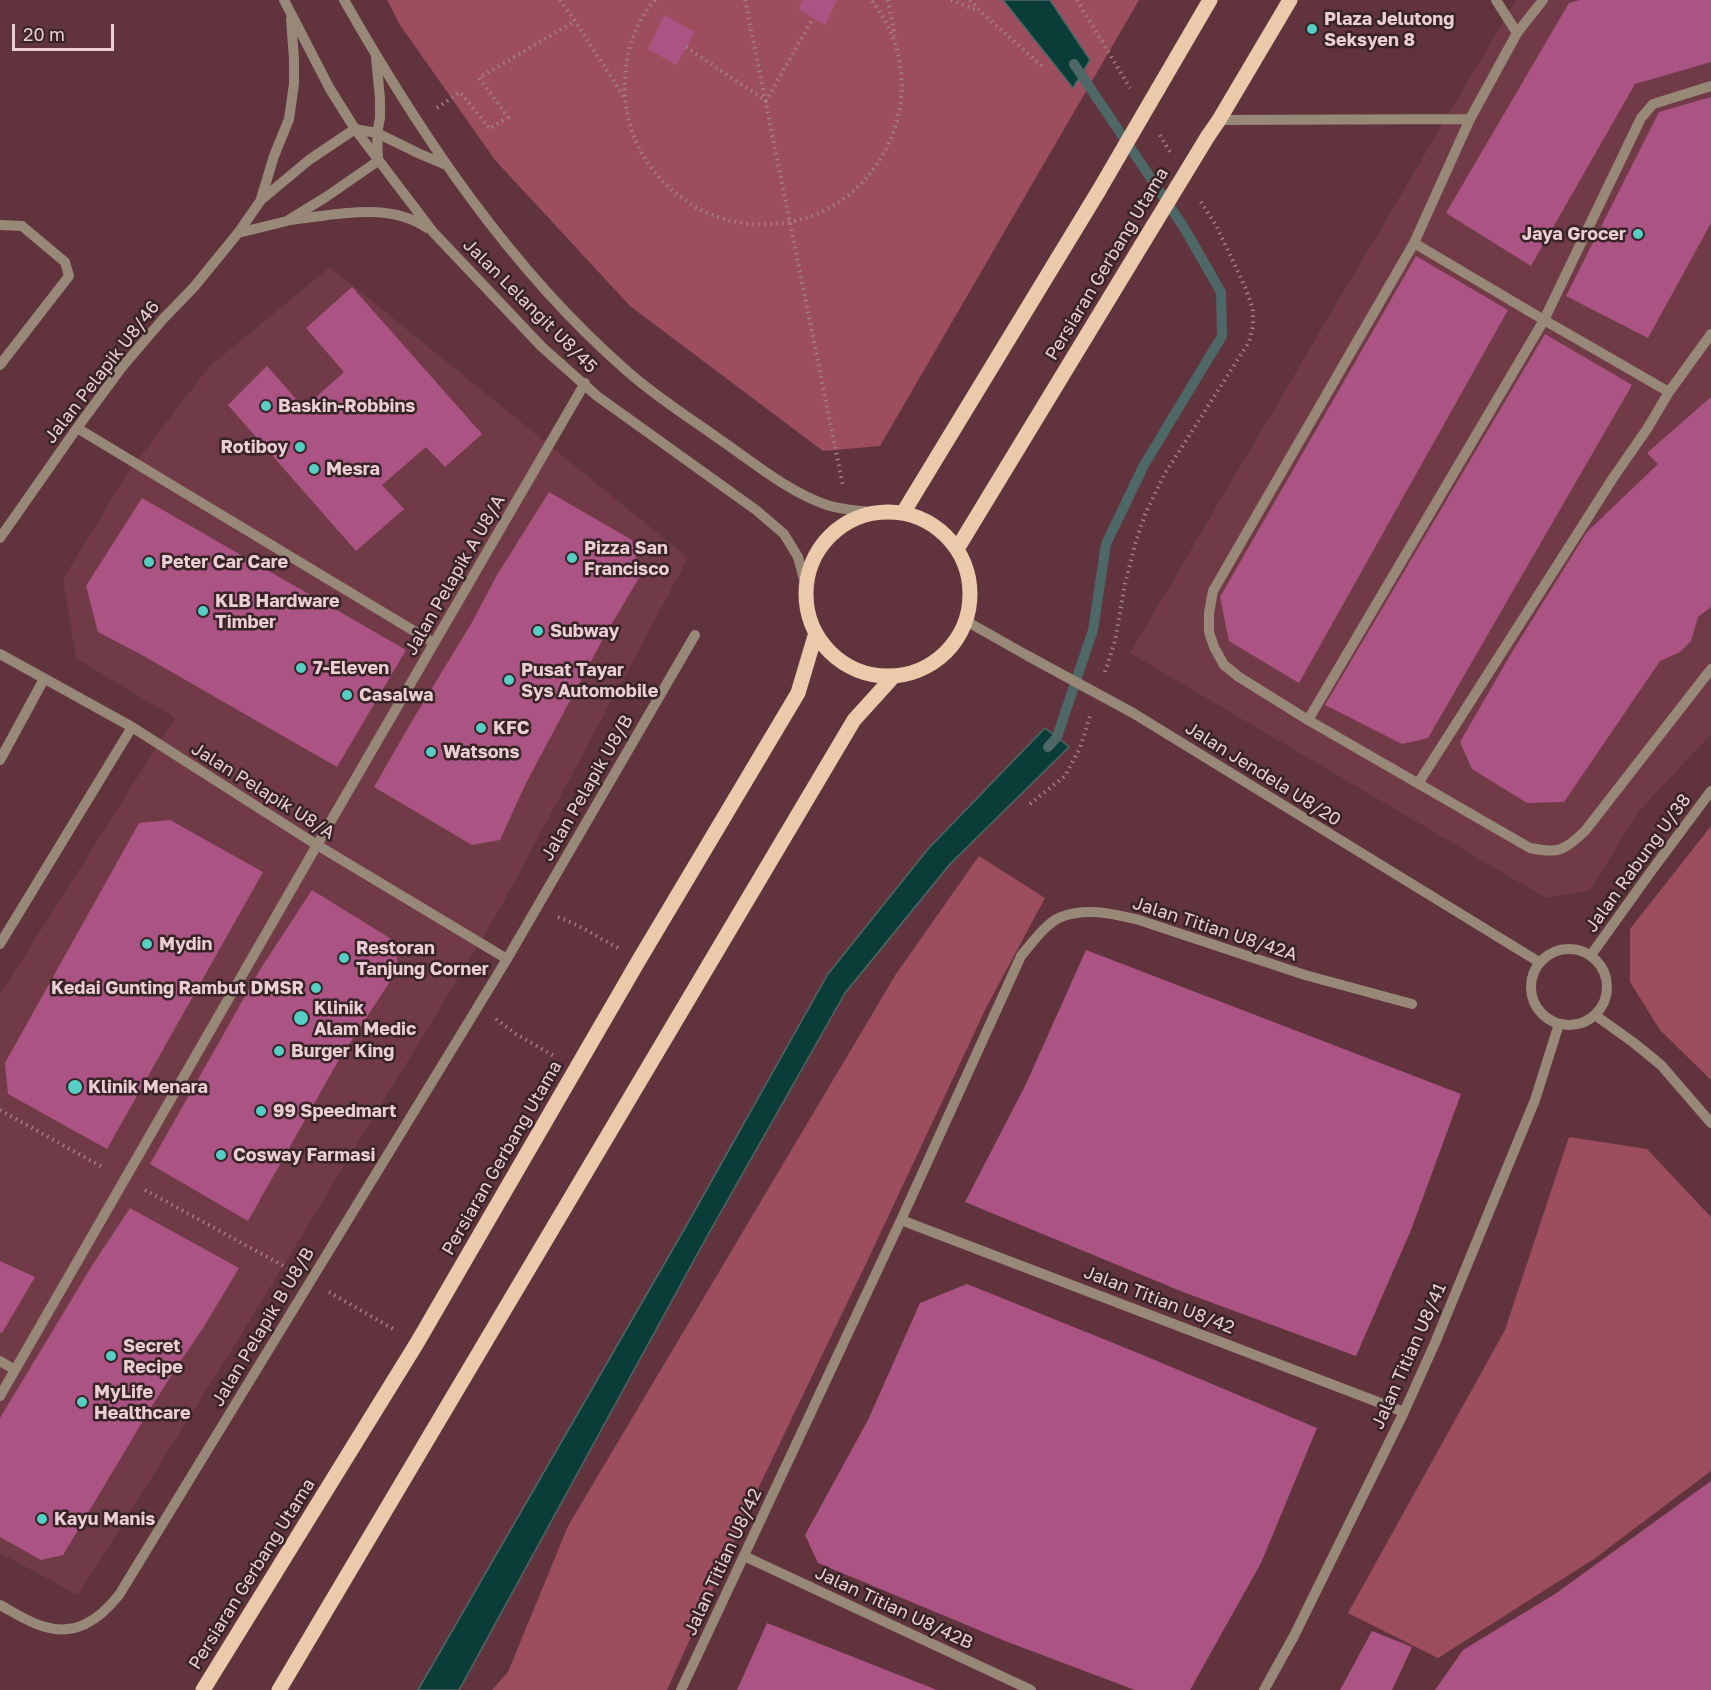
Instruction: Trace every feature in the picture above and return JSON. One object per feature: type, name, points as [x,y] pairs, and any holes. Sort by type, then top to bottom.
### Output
[{"type":"main road","points":[[903,513],[1098,192],[1210,0]]},
{"type":"main road","name":"Persiaran Gerbang Utama","points":[[957,549],[1290,0]]},
{"type":"main road","points":[[876,512],[903,513],[924,520],[943,532],[957,549],[968,572],[971,597],[966,621],[955,643],[938,660],[917,672],[893,677],[870,676],[848,668],[829,654],[815,636],[806,610],[805,583],[813,558],[829,536],[850,520],[876,512]]},
{"type":"main road","name":"Persiaran Gerbang Utama","points":[[203,1690],[417,1343],[639,960],[798,693],[815,636]]},
{"type":"main road","points":[[279,1690],[854,720],[893,677]]},
{"type":"street","name":"Jalan Lelangit U8/45","points":[[284,0],[330,89],[355,129],[433,232],[542,346],[597,396],[756,510],[784,534],[798,557],[805,583]]},
{"type":"street","name":"Jalan Lelangit U8/45","points":[[344,0],[376,56],[446,165],[520,262],[568,316],[628,372],[680,411],[795,490],[825,504],[848,510],[876,512]]},
{"type":"street","points":[[1496,0],[1517,33]]},
{"type":"street","points":[[1544,0],[1517,33],[1470,119],[1414,243],[1213,591],[1209,613],[1209,632],[1224,665],[1239,677],[1308,720],[1530,848],[1543,851],[1561,850],[1585,831],[1711,669]]},
{"type":"street","points":[[261,200],[274,156],[289,119],[294,84],[290,12]]},
{"type":"street","points":[[287,221],[378,161],[377,133],[380,99],[376,56]]},
{"type":"street","points":[[1308,720],[1544,320],[1641,117],[1653,104],[1711,86]]},
{"type":"street","points":[[1219,120],[1470,119]]},
{"type":"street","points":[[355,129],[377,133],[446,165]]},
{"type":"street","name":"Jalan Pelapik U8/46","points":[[0,538],[77,428],[129,359],[162,319],[194,287],[238,233],[261,200],[309,160],[355,129]]},
{"type":"street","points":[[238,233],[287,221],[366,212],[392,214],[410,219],[433,232]]},
{"type":"street","points":[[0,225],[22,226],[65,262],[69,276],[0,365]]},
{"type":"street","points":[[1414,243],[1669,392]]},
{"type":"street","points":[[1419,782],[1669,392],[1711,334]]},
{"type":"street","name":"Jalan Pelapik A U8/A","points":[[0,1396],[585,383]]},
{"type":"street","points":[[77,428],[434,643]]},
{"type":"street","name":"Jalan Jendela U8/20","points":[[966,621],[1133,714],[1539,963]]},
{"type":"street","name":"Jalan Pelapik U8/B","points":[[507,959],[695,634]]},
{"type":"street","name":"Jalan Pelapik U8/A","points":[[0,654],[132,727],[317,845],[507,959]]},
{"type":"street","points":[[0,760],[45,679]]},
{"type":"street","points":[[0,944],[132,727]]},
{"type":"street","name":"Jalan Rabung U/38","points":[[1591,955],[1711,791]]},
{"type":"street","name":"Jalan Titian U8/42A","points":[[1021,956],[1041,933],[1060,918],[1089,911],[1101,912],[1139,920],[1305,975],[1412,1004]]},
{"type":"street","points":[[1564,949],[1583,951],[1591,955],[1605,973],[1607,984],[1607,996],[1595,1015],[1582,1023],[1567,1025],[1550,1020],[1541,1013],[1534,1004],[1531,994],[1533,972],[1539,963],[1554,951],[1564,949]]},
{"type":"street","name":"Jalan Titian U8/42","points":[[681,1690],[901,1220],[1021,956]]},
{"type":"street","name":"Jalan Pelapik B U8/B","points":[[0,1605],[42,1626],[60,1629],[79,1628],[107,1610],[119,1595],[507,959]]},
{"type":"street","points":[[1595,1015],[1634,1042],[1661,1065],[1711,1123]]},
{"type":"street","name":"Jalan Titian U8/41","points":[[1264,1690],[1294,1636],[1404,1412],[1435,1343],[1534,1100],[1559,1024]]},
{"type":"street","name":"Jalan Titian U8/42","points":[[901,1220],[1404,1412]]},
{"type":"street","points":[[0,1362],[15,1370]]},
{"type":"street","name":"Jalan Titian U8/42B","points":[[744,1556],[1031,1690]]},
{"type":"path","points":[[560,0],[624,97]]},
{"type":"path","points":[[655,0],[639,24],[630,47],[625,72],[624,97],[629,123],[638,147],[651,170],[690,204],[713,216],[739,223],[765,225],[791,222],[817,214],[841,201],[879,164],[900,114],[903,87],[888,0]]},
{"type":"path","points":[[745,0],[848,510]]},
{"type":"path","points":[[871,0],[892,34],[900,61]]},
{"type":"path","points":[[951,0],[982,13]]},
{"type":"path","points":[[970,0],[1044,68]]},
{"type":"path","points":[[1077,0],[1135,96]]},
{"type":"path","points":[[766,101],[813,18]]},
{"type":"path","points":[[447,100],[460,92],[490,129],[508,117],[479,78],[575,21]]},
{"type":"path","points":[[686,47],[766,101]]},
{"type":"path","points":[[1154,126],[1173,156]]},
{"type":"path","points":[[1104,674],[1115,641],[1125,584],[1136,541],[1146,512],[1164,475],[1249,342],[1253,326],[1253,309],[1245,287],[1217,226],[1198,196]]},
{"type":"path","points":[[1030,804],[1065,776],[1080,748],[1094,705]]},
{"type":"path","points":[[530,918],[562,917],[639,960]]},
{"type":"path","points":[[487,992],[490,1014],[516,1034],[576,1069]]},
{"type":"path","points":[[0,1110],[310,1281],[417,1343]]},
{"type":"shaded area","points":[[387,0],[1139,0],[880,446],[823,451],[630,306],[495,160],[400,25]]},
{"type":"shaded area","points":[[1516,0],[1711,0],[1711,734],[1639,811],[1590,890],[1546,898],[1130,653]]},
{"type":"shaded area","points":[[330,267],[688,558],[497,914],[257,1309],[78,1595],[0,1553],[0,995],[175,718],[76,658],[63,579],[126,475],[209,367]]},
{"type":"shaded area","points":[[1711,826],[1711,1080],[1660,1030],[1630,982],[1630,929]]},
{"type":"shaded area","points":[[979,856],[1045,898],[986,1008],[756,1493],[667,1690],[492,1690],[508,1672],[568,1526],[896,974]]},
{"type":"shaded area","points":[[1569,1137],[1647,1149],[1711,1217],[1711,1471],[1594,1559],[1438,1658],[1348,1613],[1505,1330]]},
{"type":"water","points":[[1003,0],[1050,0],[1090,60],[1073,88]]},
{"type":"water","points":[[1045,728],[1069,747],[950,864],[845,993],[705,1240],[459,1690],[418,1690],[685,1228],[828,974],[928,849]]},
{"type":"building","points":[[802,0],[837,0],[825,25],[798,9]]},
{"type":"building","points":[[1580,0],[1711,0],[1711,62],[1635,84],[1531,266],[1446,213],[1569,3]]},
{"type":"building","points":[[664,15],[695,32],[676,65],[648,49]]},
{"type":"building","points":[[1711,97],[1711,223],[1648,338],[1566,296],[1659,112]]},
{"type":"building","points":[[1416,256],[1508,310],[1299,683],[1229,641],[1220,597]]},
{"type":"building","points":[[352,287],[482,434],[445,467],[426,447],[382,485],[404,509],[356,551],[228,405],[267,366],[304,408],[344,372],[306,328]]},
{"type":"building","points":[[1545,334],[1632,385],[1428,738],[1402,744],[1325,705]]},
{"type":"building","points":[[1711,397],[1711,607],[1698,617],[1691,641],[1680,652],[1660,661],[1564,802],[1527,803],[1472,769],[1460,742],[1512,652],[1587,532],[1658,464],[1647,453]]},
{"type":"building","points":[[549,492],[632,540],[640,576],[604,637],[526,783],[500,840],[472,845],[374,787],[471,624],[497,575]]},
{"type":"building","points":[[142,498],[406,650],[337,767],[98,632],[86,586]]},
{"type":"building","name":"Mydin","points":[[170,820],[263,872],[107,1149],[8,1094],[5,1063],[139,823]]},
{"type":"building","points":[[312,890],[396,942],[398,969],[337,1063],[248,1221],[150,1164],[261,968]]},
{"type":"building","points":[[1086,950],[1461,1094],[1411,1230],[1356,1356],[1183,1292],[965,1202],[1026,1084]]},
{"type":"building","points":[[130,1208],[239,1268],[150,1409],[63,1555],[41,1560],[0,1537],[0,1418],[93,1264]]},
{"type":"building","points":[[0,1261],[35,1277],[2,1333],[0,1332]]},
{"type":"building","points":[[967,1284],[1317,1428],[1261,1563],[1190,1690],[1135,1690],[1005,1641],[818,1563],[805,1535],[868,1420],[920,1303]]},
{"type":"building","points":[[1711,1481],[1711,1690],[1435,1690],[1463,1650],[1555,1594]]},
{"type":"building","points":[[767,1623],[937,1690],[737,1690]]},
{"type":"building","points":[[1372,1631],[1412,1647],[1392,1690],[1340,1690]]},
{"type":"waterway","points":[[1048,747],[1057,737],[1093,630],[1106,544],[1144,465],[1222,336],[1221,292],[1183,226],[1074,64]]},
{"type":"place","name":"Plaza Jelutong Seksyen 8","points":[[1312,29]]},
{"type":"place","name":"Jaya Grocer","points":[[1638,234]]},
{"type":"place","name":"Baskin-Robbins","points":[[266,406]]},
{"type":"place","name":"Rotiboy","points":[[300,447]]},
{"type":"place","name":"Mesra","points":[[314,469]]},
{"type":"place","name":"Pizza San Francisco","points":[[572,558]]},
{"type":"place","name":"Peter Car Care","points":[[149,562]]},
{"type":"place","name":"KLB Hardware Timber","points":[[203,611]]},
{"type":"place","name":"Subway","points":[[538,631]]},
{"type":"place","name":"7-Eleven","points":[[301,668]]},
{"type":"place","name":"Pusat Tayar Sys Automobile","points":[[509,680]]},
{"type":"place","name":"Casalwa","points":[[347,695]]},
{"type":"place","name":"KFC","points":[[481,728]]},
{"type":"place","name":"Watsons","points":[[431,752]]},
{"type":"place","name":"Mydin","points":[[147,944]]},
{"type":"place","name":"Restoran Tanjung Corner","points":[[344,958]]},
{"type":"place","name":"Kedai Gunting Rambut DMSR","points":[[316,988]]},
{"type":"place","name":"Klinik Alam Medic","points":[[301,1018]]},
{"type":"place","name":"Burger King","points":[[279,1051]]},
{"type":"place","name":"Klinik Menara","points":[[75,1087]]},
{"type":"place","name":"99 Speedmart","points":[[261,1111]]},
{"type":"place","name":"Cosway Farmasi","points":[[221,1155]]},
{"type":"place","name":"Secret Recipe","points":[[111,1356]]},
{"type":"place","name":"MyLife Healthcare","points":[[82,1402]]},
{"type":"place","name":"Kayu Manis","points":[[42,1519]]}]
